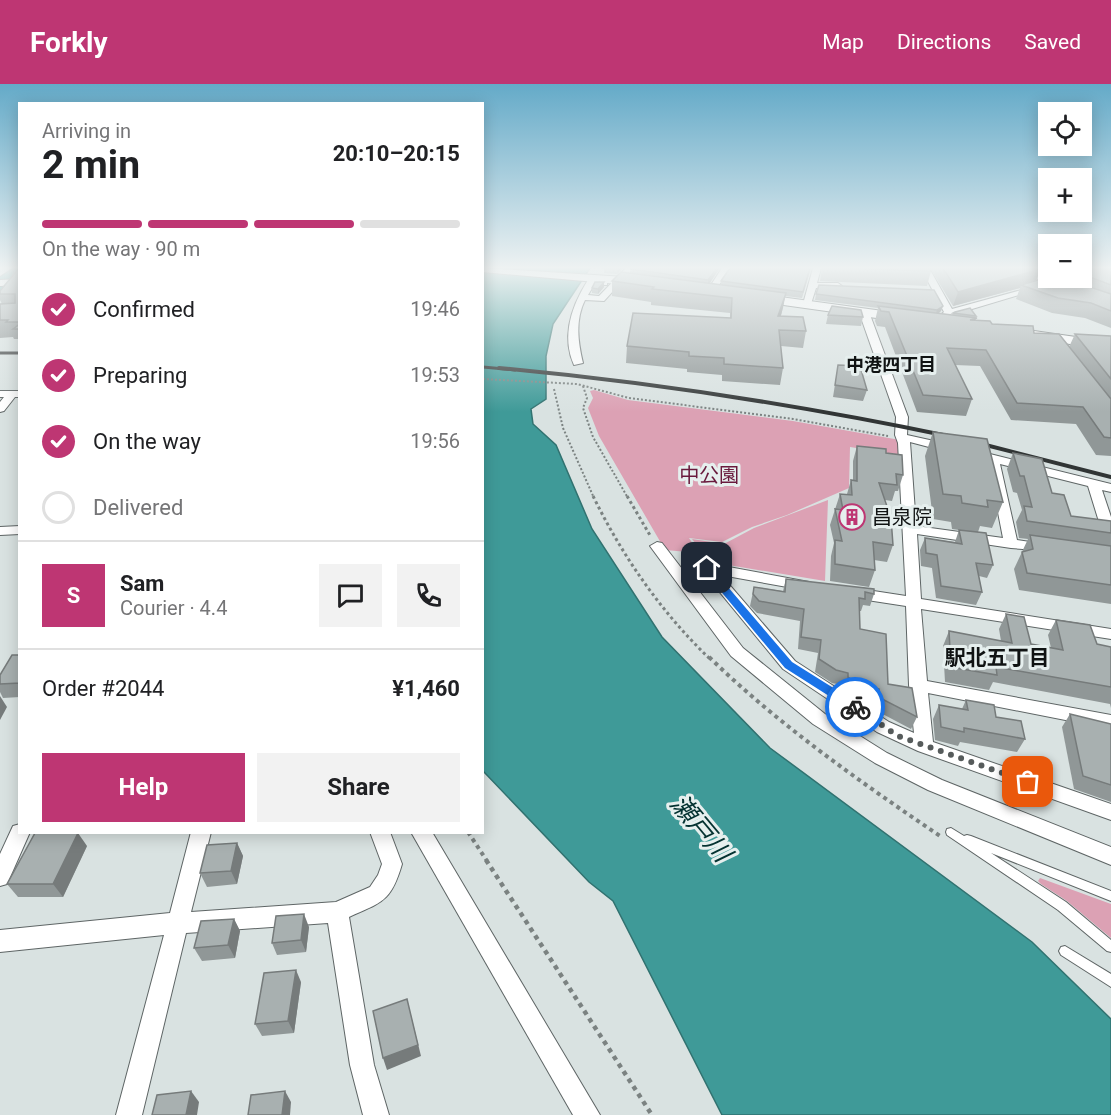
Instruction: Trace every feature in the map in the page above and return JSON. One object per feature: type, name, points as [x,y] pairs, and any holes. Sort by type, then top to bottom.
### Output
[{"type":"main road","points":[[893,316],[960,325]]},
{"type":"main road","points":[[1017,333],[1054,342],[1111,346]]},
{"type":"street","points":[[575,316],[573,341],[578,363]]},
{"type":"street","points":[[866,316],[901,408],[911,529],[917,685],[924,746]]},
{"type":"street","points":[[927,321],[941,316]]},
{"type":"street","points":[[0,394],[16,394]]},
{"type":"street","points":[[0,409],[16,394]]},
{"type":"street","points":[[902,438],[1111,488]]},
{"type":"street","points":[[993,458],[1011,544]]},
{"type":"street","points":[[1094,484],[1111,538]]},
{"type":"street","points":[[911,529],[1056,550]]},
{"type":"street","points":[[0,531],[18,530]]},
{"type":"street","points":[[657,546],[737,652],[819,719],[881,758],[935,785],[1111,856]]},
{"type":"street","points":[[1111,634],[707,568],[789,665],[883,727],[924,746],[1111,812]]},
{"type":"street","points":[[917,685],[1111,722]]},
{"type":"street","points":[[0,877],[19,834]]},
{"type":"street","points":[[129,1115],[200,834]]},
{"type":"street","points":[[0,940],[177,923],[337,912],[376,894],[387,880],[392,864],[381,834]]},
{"type":"street","points":[[422,834],[587,1115]]},
{"type":"street","points":[[337,912],[362,1065],[376,1115]]},
{"type":"lane","points":[[1111,896],[951,832],[1062,906],[1111,947]]},
{"type":"lane","points":[[1065,951],[1111,981]]},
{"type":"path","points":[[484,379],[578,384],[650,401],[793,419],[902,438]]},
{"type":"path","points":[[583,385],[587,398],[583,408],[593,437],[657,546]]},
{"type":"path","points":[[469,834],[652,1115]]},
{"type":"green space","name":"中公園","points":[[594,390],[628,400],[793,421],[900,440],[901,455],[850,447],[849,488],[787,515],[752,527],[722,542],[689,538],[705,562],[695,561],[688,552],[665,550],[599,436],[588,408],[593,398],[590,391]]},
{"type":"green space","points":[[828,500],[825,581],[710,562],[692,539],[724,544],[754,528]]},
{"type":"green space","points":[[1040,878],[1111,904],[1111,938],[1067,901],[1041,884],[1038,881]]},
{"type":"water","name":"瀬戸川","points":[[484,316],[558,316],[553,324],[546,356],[546,399],[531,409],[533,424],[556,445],[592,529],[662,637],[770,748],[1032,942],[1111,1019],[1111,1115],[722,1115],[613,901],[589,882],[484,772]]},
{"type":"building","points":[[0,316],[18,316],[18,322],[0,320]]},
{"type":"building","points":[[632,316],[731,318],[731,316],[803,317],[806,331],[779,330],[783,368],[724,364],[724,358],[689,356],[689,352],[627,346]]},
{"type":"building","points":[[891,316],[961,316],[977,318],[970,320],[990,321],[992,324],[1033,326],[1034,333],[1059,334],[1111,399],[1111,438],[1104,437],[1083,407],[1017,403],[986,350],[947,348],[972,399],[923,395]]},
{"type":"building","points":[[1075,334],[1111,336],[1111,379]]},
{"type":"building","points":[[838,365],[860,366],[867,390],[835,385]]},
{"type":"building","points":[[933,432],[987,439],[1003,502],[987,500],[988,507],[962,503],[961,496],[943,494]]},
{"type":"building","points":[[857,446],[886,449],[886,453],[902,455],[903,475],[896,474],[897,485],[879,483],[891,518],[893,545],[873,542],[875,570],[835,564],[835,540],[842,541],[835,509],[843,510],[840,494],[852,495],[851,480],[857,481]]},
{"type":"building","points":[[1013,453],[1042,459],[1052,493],[1064,495],[1071,516],[1111,521],[1111,533],[1027,521],[1024,506],[1032,507],[1024,476],[1020,476]]},
{"type":"building","points":[[959,530],[986,533],[993,565],[976,563],[982,592],[941,586],[937,555],[926,553],[925,538],[962,544]]},
{"type":"building","points":[[1030,535],[1111,546],[1111,585],[1027,573],[1022,552],[1033,549]]},
{"type":"building","points":[[786,579],[874,589],[874,594],[865,592],[865,599],[859,598],[860,629],[886,634],[888,684],[912,688],[917,717],[880,698],[879,689],[859,685],[848,677],[848,673],[836,670],[819,659],[821,640],[801,637],[804,609],[759,601],[753,594],[754,587],[785,592]]},
{"type":"building","points":[[1006,614],[1024,617],[1031,644],[1063,650],[1056,620],[1090,625],[1097,644],[1111,647],[1111,687],[996,667],[997,675],[951,667],[949,631],[1012,643]]},
{"type":"building","points":[[12,655],[18,655],[18,683],[0,684],[0,675]]},
{"type":"building","points":[[966,700],[994,705],[996,717],[1021,721],[1025,739],[964,728],[964,732],[941,727],[939,705],[968,710]]},
{"type":"building","points":[[1070,714],[1111,724],[1111,785],[1083,776]]},
{"type":"building","points":[[34,834],[78,834],[53,884],[7,884]]},
{"type":"building","points":[[237,843],[231,871],[200,873],[207,845]]},
{"type":"building","points":[[304,914],[301,940],[272,943],[276,916]]},
{"type":"building","points":[[234,919],[228,945],[194,948],[201,921]]},
{"type":"building","points":[[296,970],[288,1021],[255,1024],[264,973]]},
{"type":"building","points":[[407,999],[418,1045],[383,1058],[373,1011]]},
{"type":"building","points":[[191,1091],[186,1115],[152,1115],[157,1095]]},
{"type":"building","points":[[285,1091],[282,1115],[248,1115],[251,1095]]},
{"type":"railway","points":[[0,353],[18,353]]},
{"type":"railway","points":[[484,367],[515,370]]},
{"type":"railway","points":[[499,368],[612,380],[724,396],[836,414],[948,436]]},
{"type":"railway","points":[[974,442],[1111,477]]},
{"type":"way so far","points":[[855,707],[898,736],[1028,782]]},
{"type":"place","name":"昌泉院","points":[[852,517]]},
{"type":"district","name":"中港四丁目","points":[[891,364]]},
{"type":"district","name":"駅北五丁目","points":[[997,658]]},
{"type":"route","points":[[707,568],[789,665],[855,707]]}]
